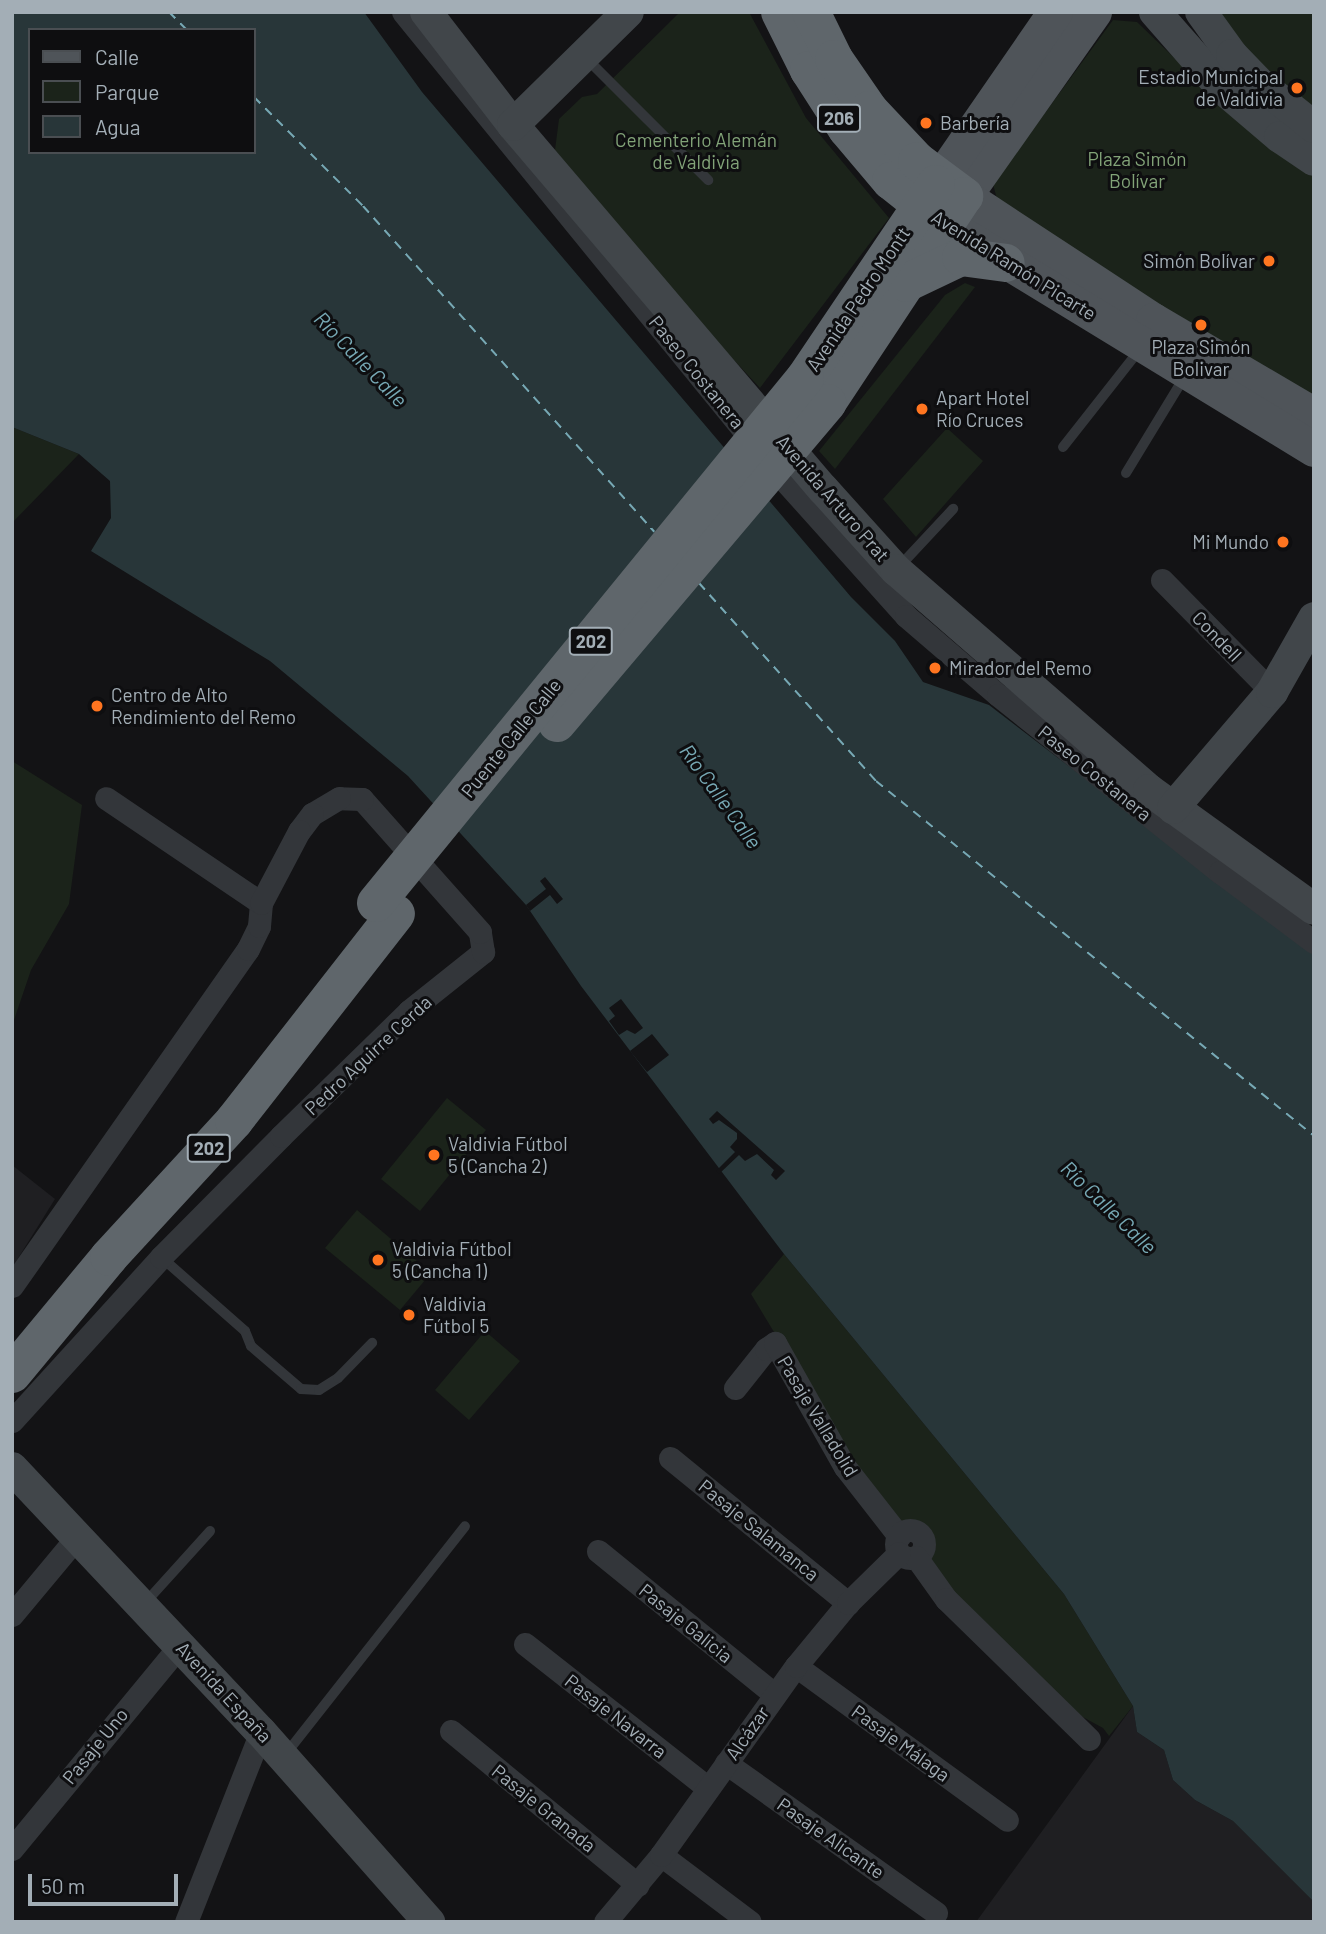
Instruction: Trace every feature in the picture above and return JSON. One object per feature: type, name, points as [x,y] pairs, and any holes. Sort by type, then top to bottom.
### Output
[{"type":"highway","name":"Avenida Ramón Picarte","points":[[780,12],[809,71],[847,129],[891,181],[942,201]]},
{"type":"highway","name":"Avenida Ramón Picarte","points":[[811,12],[834,59],[869,110],[942,201]]},
{"type":"highway","name":"Avenida Pedro Montt","points":[[816,391],[906,283],[942,201]]},
{"type":"highway","name":"Avenida Pedro Montt","points":[[816,391],[942,201]]},
{"type":"highway","points":[[906,283],[961,257],[1006,263]]},
{"type":"highway","name":"Puente Calle Calle","points":[[386,909],[816,391]]},
{"type":"highway","name":"202","points":[[12,1342],[67,1273],[386,909]]},
{"type":"highway","name":"202","points":[[12,1374],[109,1256],[234,1121],[386,909]]},
{"type":"main road","name":"Avenida Arturo Prat","points":[[426,12],[513,125],[822,489],[896,570],[947,617],[1173,808],[1314,909]]},
{"type":"main road","points":[[513,125],[628,12]]},
{"type":"main road","name":"Avenida Pedro Montt","points":[[942,201],[1055,12]]},
{"type":"main road","name":"Avenida Pedro Montt","points":[[942,201],[1094,12]]},
{"type":"main road","points":[[1154,12],[1220,86],[1270,129],[1314,160]]},
{"type":"main road","points":[[1201,12],[1232,55],[1260,84],[1314,127]]},
{"type":"main road","name":"Avenida Ramón Picarte","points":[[942,201],[1006,263],[1189,371],[1314,449]]},
{"type":"main road","name":"Avenida Ramón Picarte","points":[[942,201],[1314,415]]},
{"type":"main road","points":[[1173,808],[1303,652],[1314,618]]},
{"type":"main road","name":"Avenida España","points":[[12,1468],[261,1732],[429,1922]]},
{"type":"street","name":"Paseo Costanera","points":[[402,12],[785,481],[906,616],[1040,729],[1220,872],[1314,942]]},
{"type":"street","name":"Condell","points":[[1162,580],[1272,692]]},
{"type":"street","points":[[106,797],[261,903]]},
{"type":"street","name":"Pedro Aguirre Cerda","points":[[12,1286],[248,950],[259,926],[261,903],[299,831],[312,814],[339,798],[362,799],[480,932],[483,952],[409,1011],[161,1257],[12,1421]]},
{"type":"street","name":"Pasaje Valladolid","points":[[735,1388],[766,1349],[775,1343],[845,1467],[905,1549],[946,1600],[1089,1740]]},
{"type":"street","name":"Pasaje Salamanca","points":[[670,1458],[848,1602]]},
{"type":"street","points":[[12,1615],[77,1536]]},
{"type":"street","name":"Alcázar","points":[[605,1922],[661,1855],[796,1666],[848,1602],[905,1549]]},
{"type":"street","name":"Pasaje Galicia","points":[[598,1551],[774,1694]]},
{"type":"street","name":"Pasaje Uno","points":[[12,1849],[180,1644]]},
{"type":"street","name":"Pasaje Navarra","points":[[524,1644],[708,1788]]},
{"type":"street","name":"Pasaje Málaga","points":[[796,1666],[1007,1820]]},
{"type":"street","name":"Pasaje Granada","points":[[451,1731],[638,1885]]},
{"type":"street","points":[[186,1922],[261,1732]]},
{"type":"street","name":"Pasaje Alicante","points":[[726,1763],[936,1913]]},
{"type":"street","points":[[661,1855],[750,1922]]},
{"type":"lane","points":[[583,56],[708,180]]},
{"type":"lane","points":[[1063,447],[1143,345]]},
{"type":"lane","points":[[1126,473],[1189,371]]},
{"type":"lane","points":[[896,570],[953,509]]},
{"type":"lane","points":[[161,1257],[245,1331],[251,1346],[301,1389],[319,1390],[338,1378],[372,1343]]},
{"type":"lane","points":[[283,1757],[465,1525]]},
{"type":"lane","points":[[143,1605],[158,1592],[210,1531]]},
{"type":"shaded area","points":[[12,1165],[55,1199],[12,1268]]},
{"type":"shaded area","points":[[1133,1706],[1137,1732],[1164,1750],[1173,1780],[1195,1800],[1233,1821],[1314,1902],[1314,1922],[976,1922]]},
{"type":"green space","name":"Cementerio Alemán de Valdivia","points":[[680,12],[749,12],[806,118],[889,218],[760,388],[651,271],[555,150],[559,119],[582,97],[597,94]]},
{"type":"green space","name":"Estadio Municipal de Valdivia","points":[[1214,12],[1314,12],[1314,115],[1245,62]]},
{"type":"green space","name":"Plaza Simón Bolívar","points":[[1113,20],[1137,22],[1190,73],[1314,175],[1314,406],[998,203],[993,184]]},
{"type":"green space","points":[[965,283],[975,287],[835,469],[819,451],[945,295]]},
{"type":"green space","points":[[12,427],[79,454],[12,523]]},
{"type":"green space","points":[[947,428],[983,461],[916,537],[883,499]]},
{"type":"green space","points":[[12,761],[82,805],[69,904],[31,970],[12,1026]]},
{"type":"green space","name":"Valdivia Fútbol 5 (Cancha 2)","points":[[447,1098],[486,1130],[420,1211],[381,1179]]},
{"type":"green space","name":"Valdivia Fútbol 5 (Cancha 1)","points":[[357,1210],[431,1273],[400,1310],[325,1248]]},
{"type":"green space","points":[[784,1254],[1064,1594],[1133,1706],[1109,1736],[1103,1728],[1068,1709],[978,1625],[927,1555],[928,1535],[919,1525],[909,1527],[896,1522],[860,1474],[751,1294]]},
{"type":"green space","points":[[485,1331],[520,1361],[469,1420],[435,1390]]},
{"type":"water","name":"Río Calle Calle","points":[[12,12],[364,12],[422,92],[851,597],[895,641],[923,682],[989,705],[1314,954],[1314,1902],[1233,1821],[1195,1800],[1173,1780],[1164,1750],[1137,1732],[1133,1706],[1064,1594],[784,1254],[581,986],[526,905],[408,776],[270,661],[91,551],[111,518],[110,481],[79,454],[12,427]]},
{"type":"pier","points":[[545,877],[563,899],[557,904],[550,895],[530,911],[526,905],[546,889],[540,881]]},
{"type":"pier","points":[[621,999],[643,1028],[635,1034],[627,1030],[619,1035],[609,1021],[615,1016],[609,1008]]},
{"type":"pier","points":[[652,1034],[669,1055],[647,1072],[630,1051]]},
{"type":"pier","points":[[717,1111],[785,1171],[776,1180],[771,1175],[774,1170],[757,1154],[745,1161],[739,1155],[719,1174],[716,1171],[735,1152],[730,1147],[737,1139],[737,1133],[719,1120],[713,1124],[709,1119]]},
{"type":"ferry route","points":[[169,12],[185,28]]},
{"type":"ferry route","points":[[256,99],[363,206],[654,532]]},
{"type":"ferry route","points":[[699,583],[876,781],[1314,1136]]},
{"type":"place","name":"Estadio Municipal de Valdivia","points":[[1297,88]]},
{"type":"place","name":"Barbería","points":[[926,123]]},
{"type":"place","name":"Simón Bolívar","points":[[1269,261]]},
{"type":"place","name":"Plaza Simón Bolivar","points":[[1201,325]]},
{"type":"place","name":"Apart Hotel Río Cruces","points":[[922,409]]},
{"type":"place","name":"Mi Mundo","points":[[1283,542]]},
{"type":"place","name":"Mirador del Remo","points":[[935,668]]},
{"type":"place","name":"Centro de Alto Rendimiento del Remo","points":[[97,706]]},
{"type":"place","name":"Valdivia Fútbol 5 (Cancha 2)","points":[[434,1155]]},
{"type":"place","name":"Valdivia Fútbol 5 (Cancha 1)","points":[[378,1260]]},
{"type":"place","name":"Valdivia Fútbol 5","points":[[409,1315]]}]
